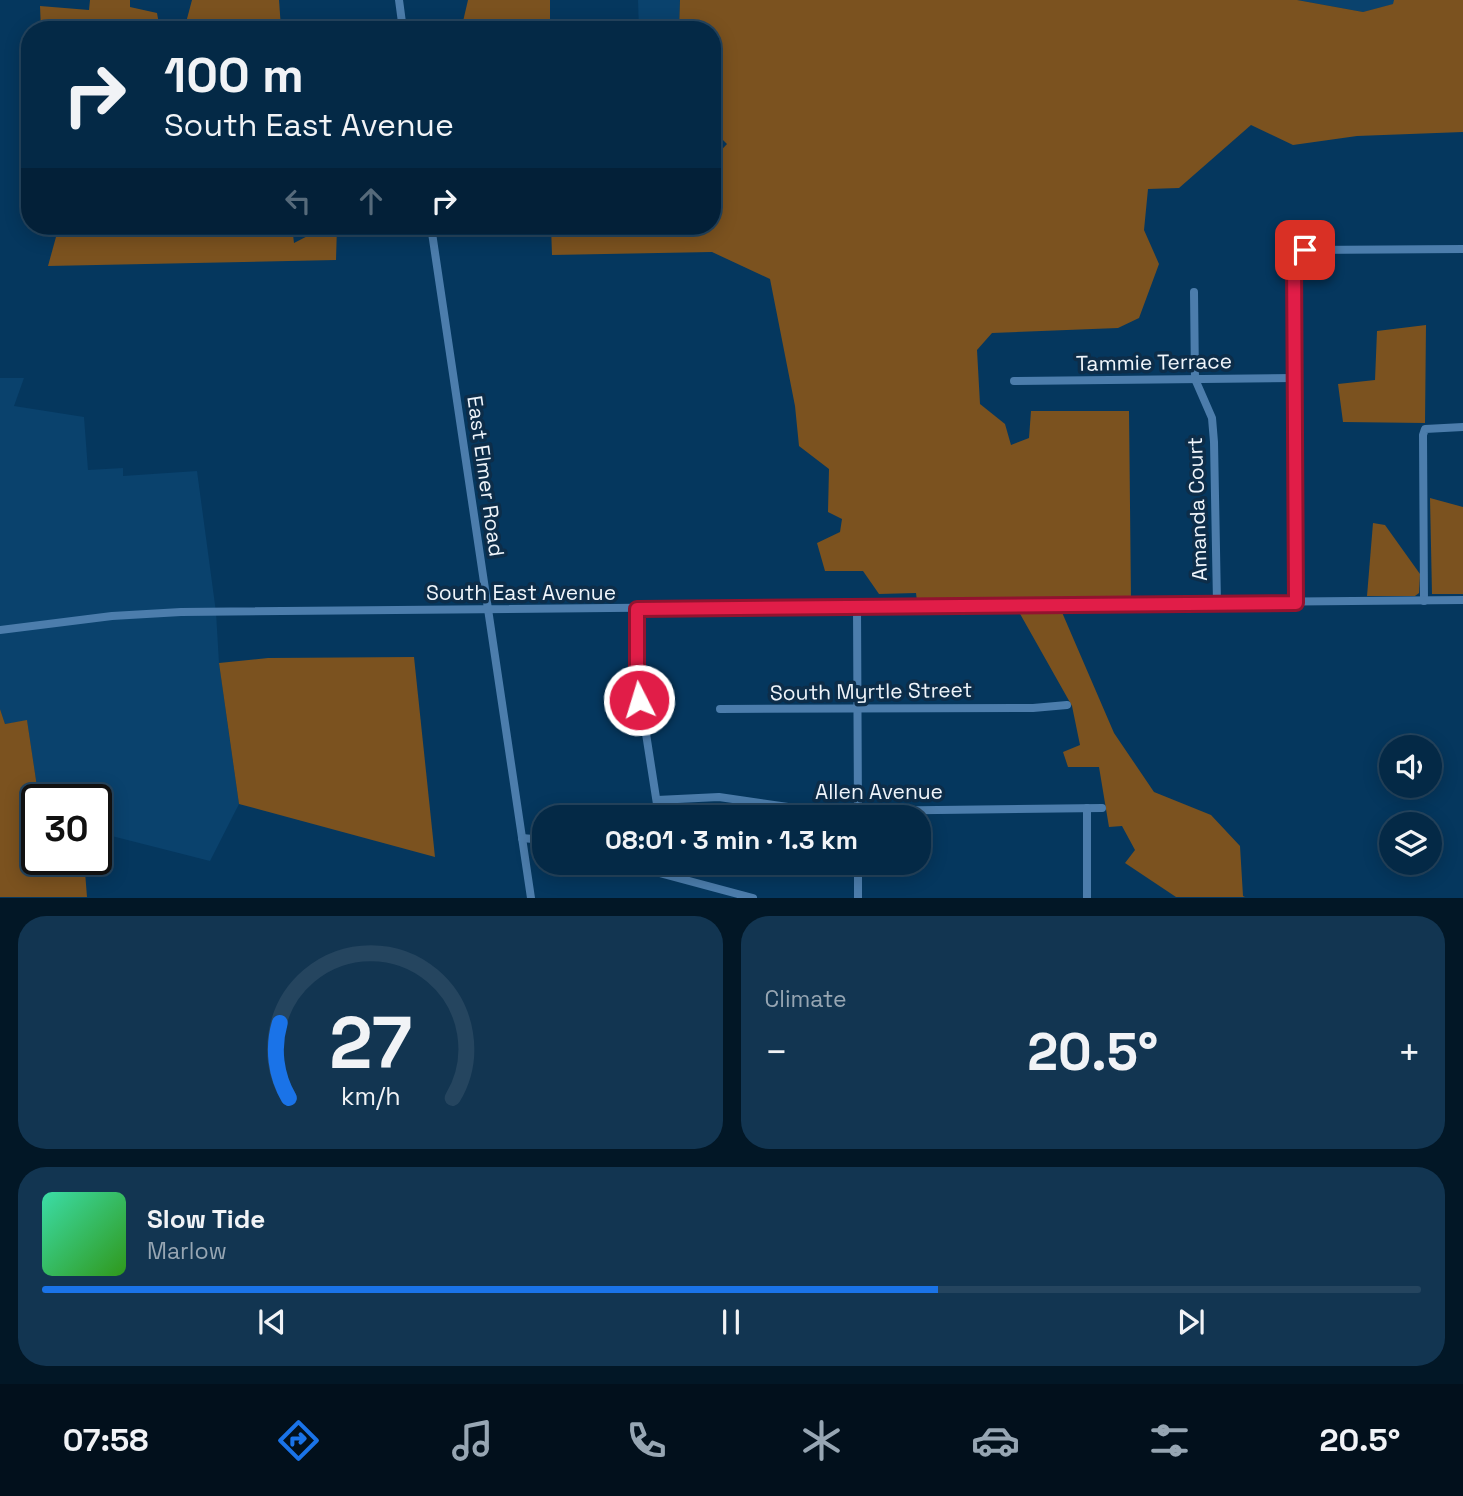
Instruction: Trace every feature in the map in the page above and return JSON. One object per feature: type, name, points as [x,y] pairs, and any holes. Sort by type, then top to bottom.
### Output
[{"type":"street","points":[[399,0],[402,21]]},
{"type":"street","name":"East Elmer Road","points":[[432,235],[531,898]]},
{"type":"street","points":[[1296,603],[1294,259],[1297,251],[1463,249]]},
{"type":"street","name":"Amanda Court","points":[[1194,292],[1195,379],[1212,418],[1217,603]]},
{"type":"street","name":"Tammie Terrace","points":[[1014,381],[1295,378]]},
{"type":"street","points":[[1424,601],[1425,429],[1463,427]]},
{"type":"street","name":"South East Avenue","points":[[0,630],[137,614],[1463,600]]},
{"type":"street","points":[[857,607],[858,805]]},
{"type":"street","points":[[637,609],[637,677],[658,805]]},
{"type":"street","name":"South Myrtle Street","points":[[720,709],[1022,708],[1067,705]]},
{"type":"street","name":"Allen Avenue","points":[[657,800],[719,797],[775,805]]},
{"type":"street","points":[[1087,808],[1087,898]]},
{"type":"street","name":"Allen Avenue","points":[[931,812],[1102,808]]},
{"type":"street","points":[[522,838],[532,838]]},
{"type":"street","points":[[668,875],[752,898]]},
{"type":"street","points":[[858,875],[858,898]]},
{"type":"shaded area","points":[[90,0],[130,0],[130,7],[157,13],[158,21],[41,21],[40,6],[89,10]]},
{"type":"shaded area","points":[[192,0],[279,0],[280,21],[186,21]]},
{"type":"shaded area","points":[[468,0],[550,0],[550,21],[463,21]]},
{"type":"shaded area","points":[[638,0],[680,0],[679,21],[639,21]]},
{"type":"shaded area","points":[[680,0],[1297,0],[1363,12],[1393,4],[1394,0],[1463,0],[1463,132],[1357,136],[1293,145],[1251,125],[1179,188],[1148,189],[1144,230],[1159,264],[1139,318],[1118,328],[992,333],[977,350],[980,404],[1005,424],[1011,445],[1029,438],[1031,411],[1129,411],[1131,598],[1061,597],[1061,610],[1114,733],[1154,792],[1211,815],[1240,846],[1245,897],[1176,897],[1125,863],[1135,850],[1122,826],[1109,827],[1099,767],[1068,767],[1063,752],[1080,745],[1072,706],[1019,612],[1019,599],[917,601],[916,593],[879,594],[863,571],[825,571],[817,543],[840,532],[842,519],[828,512],[829,469],[799,446],[795,406],[770,279],[712,252],[552,255],[551,235],[721,235],[721,150],[727,144],[721,138],[721,21],[679,21]]},
{"type":"shaded area","points":[[1297,0],[1394,0],[1394,4],[1363,12]]},
{"type":"shaded area","points":[[57,235],[293,235],[294,243],[310,235],[337,235],[336,260],[48,266]]},
{"type":"shaded area","points":[[1426,325],[1425,423],[1343,422],[1338,384],[1375,380],[1377,331]]},
{"type":"shaded area","points":[[0,378],[24,378],[14,406],[84,417],[88,470],[123,468],[123,476],[197,471],[216,612],[219,663],[239,804],[210,861],[112,836],[112,784],[37,784],[27,721],[5,724],[0,709]]},
{"type":"shaded area","points":[[1430,498],[1463,507],[1463,594],[1432,594]]},
{"type":"shaded area","points":[[1373,523],[1385,525],[1420,574],[1419,593],[1415,596],[1367,596]]},
{"type":"shaded area","points":[[414,657],[435,857],[239,804],[219,663],[268,658]]},
{"type":"shaded area","points":[[0,709],[5,724],[27,720],[37,784],[21,784],[21,875],[85,875],[87,897],[0,897]]},
{"type":"route","points":[[639,700],[637,609],[1296,603],[1294,259],[1297,251],[1305,250]]}]
